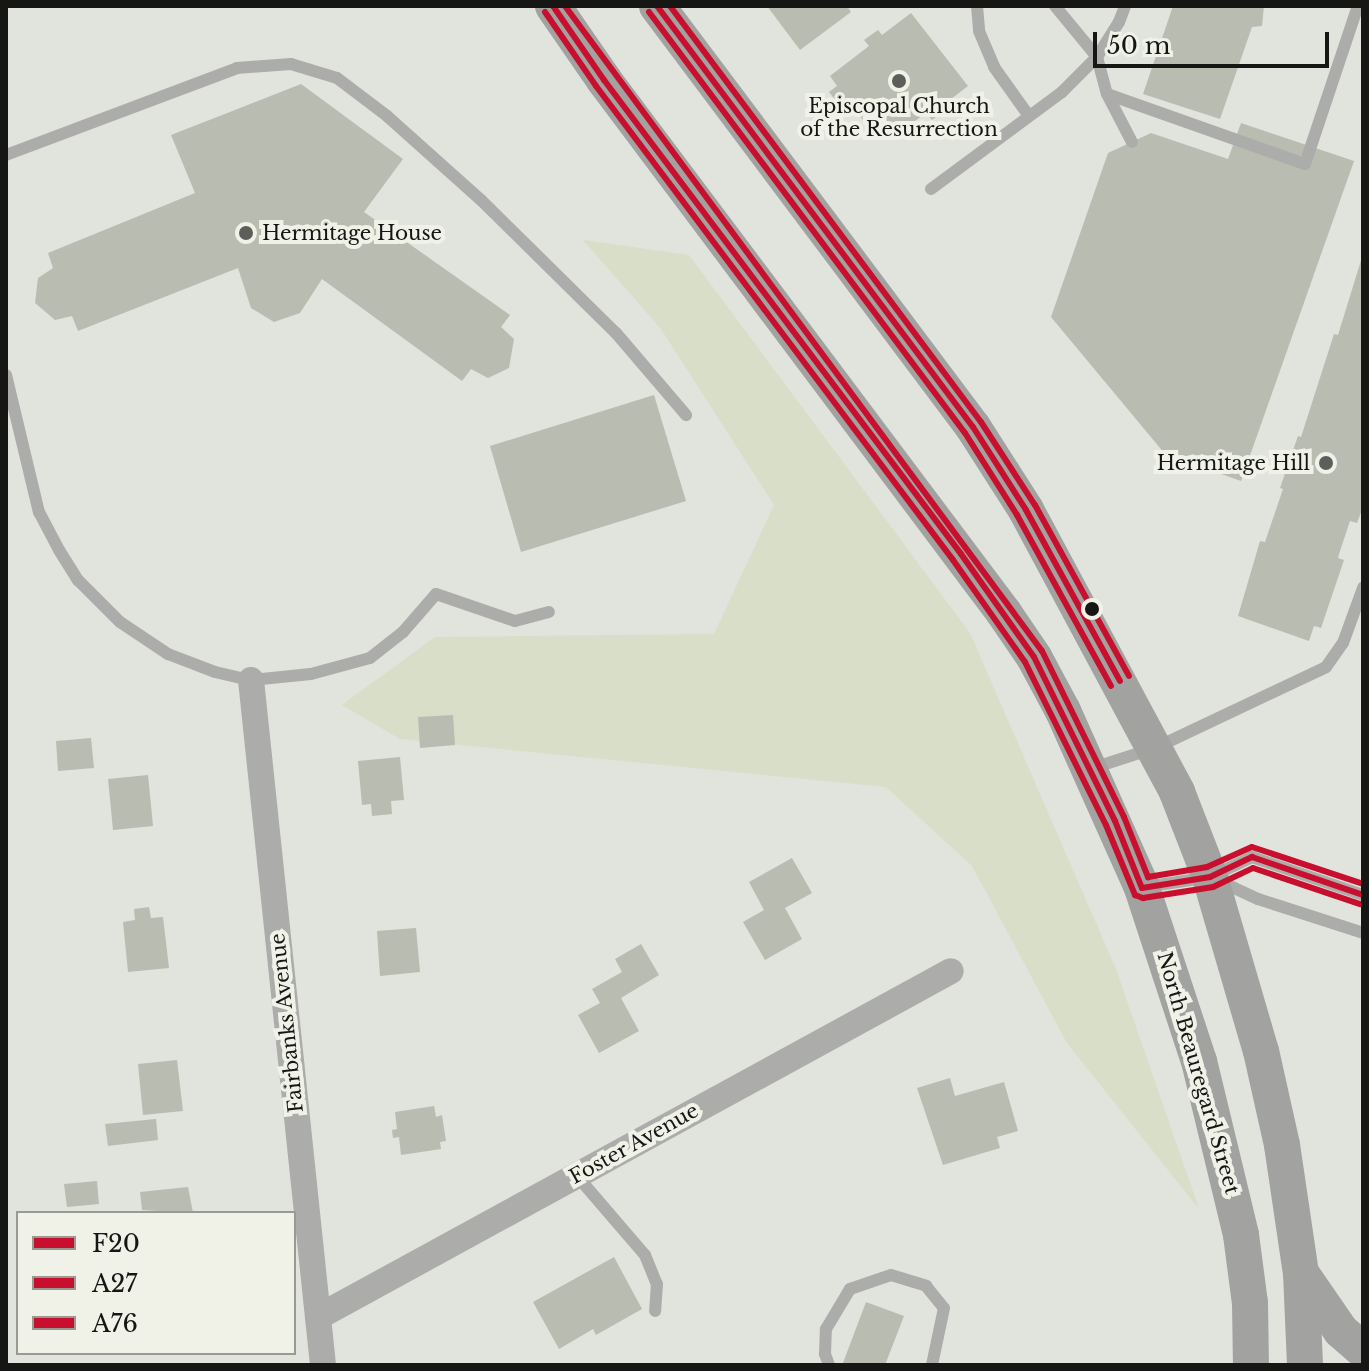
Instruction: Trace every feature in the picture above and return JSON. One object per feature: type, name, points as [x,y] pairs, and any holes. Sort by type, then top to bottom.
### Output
[{"type":"main road","name":"North Beauregard Street","points":[[553,6],[604,80],[1034,657],[1090,769],[1142,888],[1190,1032],[1228,1174],[1250,1303],[1251,1365]]},
{"type":"main road","points":[[657,6],[973,427],[1026,510],[1177,792],[1210,877],[1261,1051],[1282,1145],[1301,1273],[1305,1365]]},
{"type":"main road","points":[[1301,1273],[1341,1331],[1363,1350]]},
{"type":"street","name":"Fairbanks Avenue","points":[[251,680],[323,1365]]},
{"type":"street","name":"Foster Avenue","points":[[318,1317],[951,971]]},
{"type":"lane","points":[[977,6],[979,31],[994,67],[1029,116]]},
{"type":"lane","points":[[1055,6],[1097,57],[1107,94],[1132,142]]},
{"type":"lane","points":[[931,189],[1046,104],[1097,57],[1119,22],[1125,6]]},
{"type":"lane","points":[[1107,94],[1305,164],[1358,6]]},
{"type":"lane","points":[[6,155],[237,68],[291,64],[337,78],[387,116],[481,200],[616,333],[686,415]]},
{"type":"lane","points":[[6,375],[39,512],[78,580],[120,622],[168,654],[215,672],[251,680],[311,674],[370,658],[403,632],[436,594],[515,621],[549,612]]},
{"type":"lane","points":[[1090,769],[1155,748],[1326,667],[1343,643],[1363,588]]},
{"type":"lane","points":[[1142,888],[1210,877],[1252,857],[1363,895]]},
{"type":"lane","points":[[1210,877],[1258,899],[1363,933]]},
{"type":"lane","points":[[577,1176],[645,1255],[657,1284],[655,1311]]},
{"type":"lane","points":[[829,1365],[825,1354],[826,1329],[850,1289],[891,1275],[926,1286],[944,1308],[932,1365]]},
{"type":"green space","points":[[583,240],[689,255],[970,633],[1116,969],[1199,1209],[1067,1043],[972,866],[886,787],[400,739],[342,705],[435,637],[714,634],[774,505],[661,329]]},
{"type":"building","points":[[767,6],[847,6],[851,12],[800,50]]},
{"type":"building","points":[[1173,6],[1264,6],[1262,26],[1252,27],[1220,119],[1143,94]]},
{"type":"building","name":"Episcopal Church of the Resurrection","points":[[911,13],[968,86],[934,112],[937,116],[932,120],[926,113],[889,140],[870,115],[863,120],[854,108],[846,114],[829,92],[837,86],[830,76],[869,46],[864,40],[878,30],[882,35]]},
{"type":"building","name":"Hermitage House","points":[[301,84],[403,159],[364,212],[510,315],[501,327],[514,339],[509,368],[488,378],[471,369],[462,381],[322,279],[300,313],[274,322],[251,308],[238,268],[78,331],[72,316],[55,320],[35,303],[38,278],[53,268],[48,253],[195,193],[171,135]]},
{"type":"building","points":[[1241,123],[1354,161],[1241,481],[1165,454],[1051,317],[1108,153],[1151,133],[1228,159]]},
{"type":"building","points":[[1363,254],[1363,507],[1357,523],[1350,521],[1338,558],[1344,560],[1321,628],[1314,626],[1309,641],[1238,616],[1260,541],[1265,542],[1283,489],[1280,488],[1298,436],[1301,437],[1334,334],[1338,335]]},
{"type":"building","points":[[654,395],[686,501],[521,552],[490,446]]},
{"type":"building","points":[[453,715],[455,745],[420,748],[418,717]]},
{"type":"building","points":[[91,738],[94,768],[58,771],[56,741]]},
{"type":"building","points":[[400,757],[404,800],[391,801],[392,814],[372,816],[371,804],[362,805],[358,761]]},
{"type":"building","points":[[148,775],[153,826],[113,830],[108,779]]},
{"type":"building","points":[[792,858],[812,893],[785,908],[802,939],[765,960],[743,922],[764,910],[749,882]]},
{"type":"building","points":[[149,907],[151,918],[163,917],[169,968],[128,972],[123,922],[135,920],[134,909]]},
{"type":"building","points":[[416,928],[420,972],[380,976],[377,931]]},
{"type":"building","points":[[641,944],[659,975],[621,998],[639,1031],[599,1053],[578,1015],[600,1003],[592,989],[622,972],[615,959]]},
{"type":"building","points":[[177,1060],[183,1111],[143,1115],[138,1064]]},
{"type":"building","points":[[950,1078],[955,1096],[1004,1082],[1018,1131],[997,1137],[1000,1148],[943,1165],[917,1088]]},
{"type":"building","points":[[434,1106],[436,1117],[442,1115],[446,1141],[440,1142],[441,1149],[401,1155],[399,1137],[393,1138],[392,1130],[397,1129],[395,1112]]},
{"type":"building","points":[[156,1119],[158,1140],[108,1146],[105,1124]]},
{"type":"building","points":[[97,1181],[99,1204],[67,1207],[64,1184]]},
{"type":"building","points":[[188,1187],[193,1211],[142,1210],[140,1192]]},
{"type":"building","points":[[614,1257],[642,1309],[596,1335],[593,1329],[559,1349],[533,1302]]},
{"type":"building","points":[[866,1302],[904,1316],[885,1365],[843,1363]]},
{"type":"transit line","name":"F20","points":[[553,6],[604,80],[961,554],[1034,657],[1115,821],[1142,888],[1210,877],[1252,857],[1363,895]]},
{"type":"transit line","name":"A76","points":[[565,6],[1042,651],[1124,817],[1148,877],[1207,867],[1252,847],[1363,884]]},
{"type":"transit line","name":"F20","points":[[657,6],[973,427],[1026,510],[1120,681]]},
{"type":"transit line","name":"A76","points":[[670,6],[981,422],[1035,505],[1129,676]]},
{"type":"transit line","name":"A27","points":[[545,12],[596,86],[953,560],[1025,662],[1106,825],[1135,895],[1143,898],[1213,887],[1253,868],[1360,904]]},
{"type":"transit line","name":"A27","points":[[649,12],[965,433],[1017,515],[1111,686]]},
{"type":"place","name":"Episcopal Church of the Resurrection","points":[[899,81]]},
{"type":"place","name":"Hermitage House","points":[[246,233]]},
{"type":"place","name":"Hermitage Hill","points":[[1326,463]]}]
